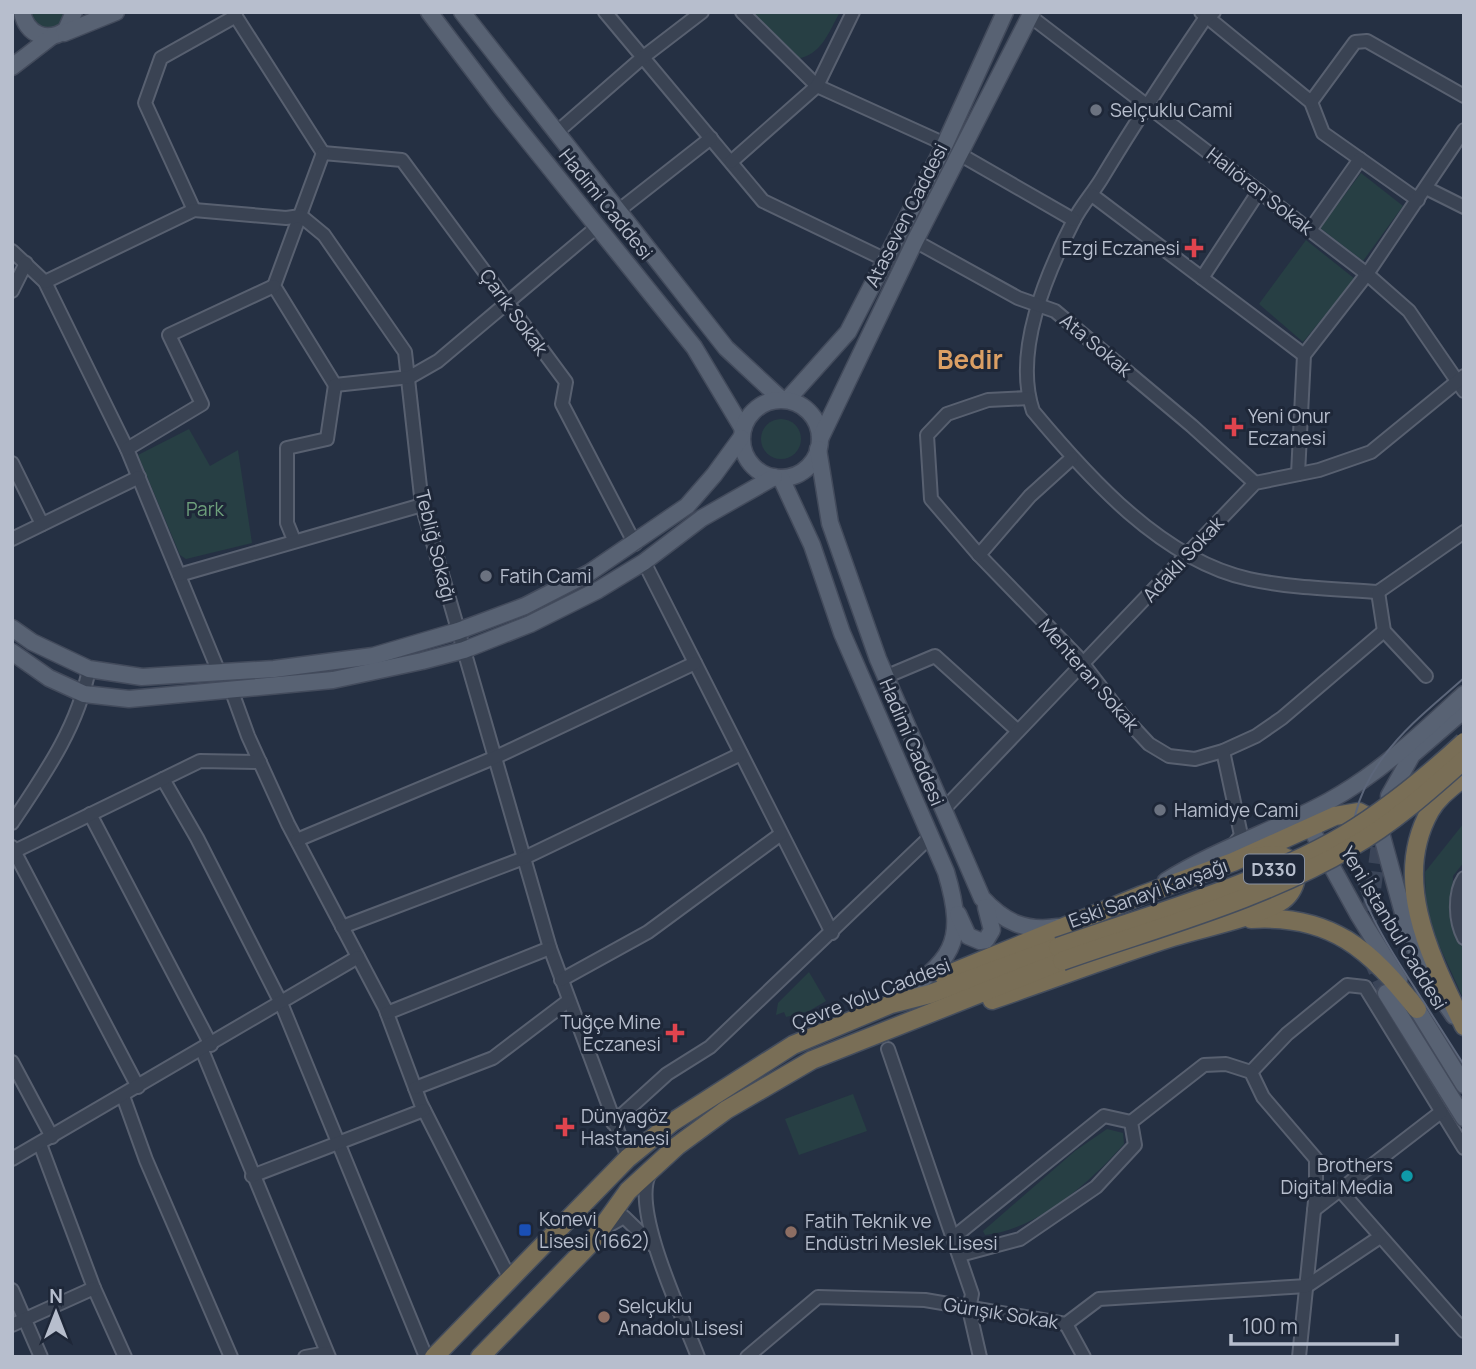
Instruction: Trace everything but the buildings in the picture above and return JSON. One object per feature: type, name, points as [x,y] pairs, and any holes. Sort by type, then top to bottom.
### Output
[{"type":"highway","name":"Eski Sanayi Kavşağı","points":[[1060,954],[1320,848],[1392,804],[1464,742]]},
{"type":"highway","name":"Eski Sanayi Kavşağı","points":[[1060,954],[1244,896],[1326,861],[1391,821],[1464,760]]},
{"type":"highway","points":[[1464,776],[1431,810],[1418,842],[1414,879],[1425,937],[1464,1028]]},
{"type":"highway","points":[[891,1004],[940,978],[1232,855],[1351,812],[1365,813],[1378,822]]},
{"type":"highway","points":[[901,1024],[981,1004],[1172,937],[1227,921],[1288,897],[1296,882],[1293,866],[1281,855],[1232,855]]},
{"type":"highway","points":[[1227,921],[1289,919],[1326,928],[1373,958],[1418,1009]]},
{"type":"highway","name":"Çevre Yolu Caddesi","points":[[435,1357],[509,1277],[628,1158],[671,1123],[793,1045],[891,1004],[1060,954]]},
{"type":"highway","name":"Çevre Yolu Caddesi","points":[[480,1357],[590,1244],[628,1191],[652,1168],[726,1111],[812,1060],[1060,954]]},
{"type":"main road","points":[[12,24],[21,12],[34,33],[55,36],[116,12]]},
{"type":"main road","points":[[12,66],[71,23],[74,12]]},
{"type":"main road","name":"Hadimi Caddesi","points":[[429,12],[694,347],[742,433]]},
{"type":"main road","name":"Hadimi Caddesi","points":[[462,12],[726,348],[784,400]]},
{"type":"main road","points":[[784,400],[848,332],[945,144],[1005,12]]},
{"type":"main road","name":"Ataseven Caddesi","points":[[819,444],[915,241],[1031,14]]},
{"type":"main road","points":[[12,628],[33,642],[89,669],[142,677],[218,670],[274,669],[373,656],[458,631],[525,606],[589,573],[635,544],[687,506],[714,475],[757,408],[784,400],[797,403],[814,418],[819,444],[805,469],[777,477],[702,518],[644,562],[598,590],[530,624],[464,650],[333,680],[129,699],[84,694],[49,678],[12,652]]},
{"type":"main road","points":[[742,433],[746,458],[753,467],[777,477]]},
{"type":"main road","name":"Hadimi Caddesi","points":[[819,444],[830,523],[886,677],[982,898],[1007,922],[1039,928],[1064,927]]},
{"type":"main road","name":"Hadimi Caddesi","points":[[777,477],[812,545],[842,633],[946,872],[956,909],[955,932],[946,959],[891,1004]]},
{"type":"main road","points":[[1232,855],[1356,784],[1401,751],[1464,694]]},
{"type":"main road","points":[[1389,796],[1412,755],[1464,710]]},
{"type":"main road","name":"Yeni İstanbul Caddesi","points":[[1378,822],[1416,952],[1433,986],[1464,1028]]},
{"type":"main road","name":"Yeni İstanbul Caddesi","points":[[1310,827],[1358,914],[1464,1085]]},
{"type":"main road","points":[[956,909],[968,936],[976,941],[986,940],[993,924],[982,898]]},
{"type":"main road","name":"Yeni İstanbul Caddesi","points":[[1386,993],[1464,1118]]},
{"type":"street","points":[[605,12],[763,201],[886,260]]},
{"type":"street","points":[[556,133],[642,58],[702,12]]},
{"type":"street","points":[[742,12],[817,86],[945,144]]},
{"type":"street","points":[[731,162],[817,86],[853,12]]},
{"type":"street","points":[[127,449],[202,404],[169,335],[274,286],[323,153],[234,14],[162,58],[145,103],[194,210]]},
{"type":"street","name":"Halıören Sokak","points":[[1031,14],[1367,274],[1409,312],[1461,383]]},
{"type":"street","points":[[1418,200],[1323,133],[1311,102],[1207,14],[1146,103],[1092,195],[1074,220],[1037,304],[1030,344],[1029,398],[1033,411],[1091,479],[1186,555],[1249,579],[1378,592],[1464,531]]},
{"type":"street","points":[[1311,102],[1355,42],[1367,41],[1464,96]]},
{"type":"street","points":[[1298,474],[1304,355],[1367,274],[1464,130]]},
{"type":"street","points":[[618,211],[711,138]]},
{"type":"street","name":"Çarık Sokak","points":[[323,153],[402,160],[566,382],[562,404],[635,544]]},
{"type":"street","points":[[961,155],[1074,220]]},
{"type":"street","points":[[1310,230],[1360,159]]},
{"type":"street","points":[[1426,188],[1464,207]]},
{"type":"street","points":[[1202,278],[1259,191]]},
{"type":"street","points":[[1092,195],[1304,355]]},
{"type":"street","points":[[45,282],[194,210],[286,218],[301,216]]},
{"type":"street","name":"Tebliğ Sokağı","points":[[301,216],[324,235],[405,352],[410,377],[422,505],[550,948],[628,1158]]},
{"type":"street","points":[[335,385],[410,377],[438,361],[597,227]]},
{"type":"street","name":"Ata Sokak","points":[[915,241],[1018,298],[1055,311],[1255,483]]},
{"type":"street","points":[[12,251],[45,282],[127,449],[218,670]]},
{"type":"street","points":[[12,292],[26,263]]},
{"type":"street","points":[[274,286],[335,385],[327,439],[287,448],[287,523],[294,540]]},
{"type":"street","points":[[1255,483],[1298,474],[1371,452],[1461,383]]},
{"type":"street","name":"Mehteran Sokak","points":[[1029,398],[988,400],[947,414],[928,435],[931,499],[979,555],[1084,665],[1149,744],[1169,757],[1195,759],[1223,751],[1256,736],[1282,718],[1384,631]]},
{"type":"street","points":[[979,555],[1030,496],[1072,458]]},
{"type":"street","points":[[12,463],[42,524]]},
{"type":"street","points":[[12,539],[139,477]]},
{"type":"street","name":"Adaklı Sokak","points":[[944,809],[1255,483]]},
{"type":"street","points":[[179,575],[422,505]]},
{"type":"street","points":[[644,562],[832,933]]},
{"type":"street","points":[[1378,592],[1384,631],[1426,676]]},
{"type":"street","points":[[886,677],[934,656],[1018,732]]},
{"type":"street","points":[[297,840],[496,757],[695,663]]},
{"type":"street","points":[[12,823],[58,754],[84,694],[89,669]]},
{"type":"street","points":[[231,689],[260,762],[297,840],[387,1013],[424,1110],[509,1277]]},
{"type":"street","points":[[1223,751],[1241,835],[1232,855]]},
{"type":"street","points":[[342,927],[524,858],[741,754]]},
{"type":"street","points":[[138,1087],[13,849],[200,761],[260,762]]},
{"type":"street","points":[[163,779],[197,838],[281,1003],[426,1357]]},
{"type":"street","points":[[90,814],[206,1048],[252,1176],[327,1355],[305,1357]]},
{"type":"street","points":[[561,980],[648,932],[781,834]]},
{"type":"street","points":[[614,1123],[667,1074],[710,1046],[929,838]]},
{"type":"street","points":[[1464,878],[1457,888],[1460,929],[1464,938]]},
{"type":"street","points":[[387,1013],[550,948]]},
{"type":"street","points":[[12,1159],[358,957]]},
{"type":"street","points":[[1251,1072],[1287,1034],[1347,985],[1365,987],[1464,1148]]},
{"type":"street","points":[[415,1088],[493,1058],[568,1001]]},
{"type":"street","points":[[888,1049],[972,1294],[969,1308],[980,1357]]},
{"type":"street","points":[[12,1062],[52,1137]]},
{"type":"street","points":[[1131,1122],[1204,1065],[1226,1064],[1251,1072],[1263,1097],[1316,1159],[1314,1210],[1299,1357]]},
{"type":"street","points":[[124,1096],[146,1160],[231,1357]]},
{"type":"street","points":[[252,1176],[424,1110]]},
{"type":"street","points":[[1314,1210],[1441,1112]]},
{"type":"street","points":[[954,1237],[1104,1115],[1131,1122]]},
{"type":"street","points":[[960,1255],[1020,1240],[1096,1187],[1135,1145],[1131,1122]]},
{"type":"street","points":[[40,1144],[94,1288],[125,1357]]},
{"type":"street","points":[[652,1168],[644,1186],[643,1198],[656,1248],[698,1357]]},
{"type":"street","points":[[1340,1190],[1464,1331]]},
{"type":"street","points":[[590,1244],[613,1221],[624,1217],[656,1248]]},
{"type":"street","name":"Gürışık Sokak","points":[[747,1357],[818,1297],[925,1300],[1066,1324],[1099,1299],[1307,1286],[1381,1237]]},
{"type":"street","points":[[12,1325],[94,1288]]},
{"type":"street","points":[[12,1290],[41,1357]]},
{"type":"street","points":[[1066,1324],[1084,1357]]},
{"type":"green space","points":[[31,12],[66,12],[58,27],[47,30],[37,26]]},
{"type":"green space","points":[[752,12],[840,12],[818,48],[805,57],[796,59]]},
{"type":"green space","points":[[1361,173],[1403,206],[1363,261],[1320,228]]},
{"type":"green space","points":[[1306,240],[1355,279],[1303,342],[1259,304]]},
{"type":"green space","points":[[781,419],[795,425],[801,439],[795,453],[781,459],[767,453],[761,439],[767,425]]},
{"type":"green space","name":"Park","points":[[189,429],[210,466],[238,450],[252,543],[186,559],[180,555],[138,455]]},
{"type":"green space","points":[[1464,823],[1464,862],[1453,876],[1452,915],[1464,953],[1464,1000],[1438,943],[1426,906],[1425,872]]},
{"type":"green space","points":[[809,972],[826,1001],[809,1011],[786,1017],[784,1012],[776,1015],[778,1003]]},
{"type":"green space","points":[[853,1094],[867,1131],[799,1155],[785,1119]]},
{"type":"green space","points":[[1107,1129],[1123,1133],[1124,1144],[1079,1188],[1044,1214],[1025,1224],[985,1235],[983,1231],[1075,1151]]},
{"type":"tunnel","points":[[1367,935],[1381,829]]},
{"type":"tunnel","points":[[1370,957],[1386,993]]},
{"type":"tram line","points":[[1464,678],[1412,725],[1384,756],[1366,785],[1356,813],[1352,840],[1355,866],[1373,918],[1464,1065]]},
{"type":"place","name":"Selçuklu Cami","points":[[1096,110]]},
{"type":"place","name":"Ezgi Eczanesi","points":[[1194,248]]},
{"type":"place","name":"Yeni Onur Eczanesi","points":[[1234,427]]},
{"type":"place","name":"Fatih Cami","points":[[486,576]]},
{"type":"place","name":"Hamidye Cami","points":[[1160,810]]},
{"type":"place","name":"Tuğçe Mine Eczanesi","points":[[675,1033]]},
{"type":"place","name":"Dünyagöz Hastanesi","points":[[565,1127]]},
{"type":"place","name":"Brothers Digital Media","points":[[1407,1176]]},
{"type":"place","name":"Konevi Lisesi (1662)","points":[[525,1230]]},
{"type":"place","name":"Fatih Teknik ve Endüstri Meslek Lisesi","points":[[791,1232]]},
{"type":"place","name":"Selçuklu Anadolu Lisesi","points":[[604,1317]]},
{"type":"district","name":"Bedir","points":[[970,359]]}]
